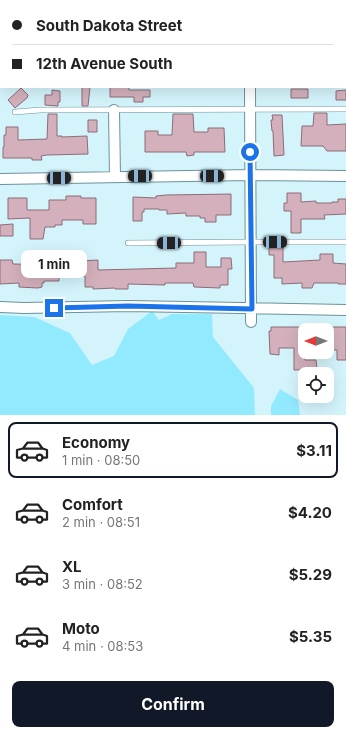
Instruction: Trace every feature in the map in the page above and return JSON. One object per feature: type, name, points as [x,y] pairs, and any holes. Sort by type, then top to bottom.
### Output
[{"type":"street","points":[[250,88],[251,322]]},
{"type":"street","points":[[114,110],[115,177]]},
{"type":"street","points":[[0,179],[250,175],[346,176]]},
{"type":"street","points":[[0,307],[128,306],[346,310]]},
{"type":"lane","points":[[14,112],[40,110],[250,108],[346,109]]},
{"type":"lane","points":[[128,243],[346,242]]},
{"type":"shaded area","points":[[152,311],[159,320],[172,314],[212,314],[213,337],[254,388],[255,415],[0,415],[0,315],[34,317],[70,333],[92,365],[114,356],[128,329]]},
{"type":"shaded area","points":[[280,389],[298,400],[300,415],[271,415],[271,406]]},
{"type":"building","points":[[21,88],[28,95],[27,98],[15,108],[8,100]]},
{"type":"building","points":[[82,88],[90,88],[88,106],[82,106]]},
{"type":"building","points":[[110,88],[150,90],[150,97],[143,97],[143,102],[134,102],[134,97],[110,97]]},
{"type":"building","points":[[291,89],[308,89],[308,98],[291,98]]},
{"type":"building","points":[[52,90],[60,91],[60,102],[58,102],[58,106],[45,105],[45,95],[52,95]]},
{"type":"building","points":[[346,90],[346,100],[336,100],[336,91]]},
{"type":"building","points":[[314,113],[327,113],[327,125],[346,124],[346,151],[327,151],[323,146],[301,146],[302,126],[313,126]]},
{"type":"building","points":[[48,114],[57,114],[57,136],[87,136],[88,154],[47,155],[41,156],[42,160],[32,160],[32,158],[3,158],[4,135],[6,135],[6,127],[18,127],[18,140],[47,139]]},
{"type":"building","points":[[173,114],[193,114],[194,132],[208,132],[208,128],[224,128],[225,152],[194,152],[194,155],[187,156],[186,152],[145,152],[145,131],[158,131],[158,135],[172,135]]},
{"type":"building","points":[[272,115],[282,115],[284,155],[274,156],[271,120],[273,120]]},
{"type":"building","points":[[88,120],[97,120],[97,132],[88,132]]},
{"type":"building","points":[[287,193],[301,193],[301,202],[316,201],[316,203],[332,203],[338,202],[338,199],[346,199],[346,214],[324,215],[325,219],[301,219],[301,233],[291,233],[291,211],[284,211],[284,203],[287,203]]},
{"type":"building","points":[[231,194],[231,215],[216,215],[216,222],[205,222],[205,218],[200,218],[200,216],[186,216],[186,213],[167,214],[167,210],[159,209],[144,209],[144,212],[142,212],[142,221],[133,221],[133,197],[156,198],[156,196],[166,195]]},
{"type":"building","points":[[66,196],[96,198],[96,224],[83,224],[83,220],[62,220],[62,225],[45,227],[43,239],[30,239],[30,218],[8,219],[8,198],[27,198],[27,210],[49,210],[49,200],[66,200]]},
{"type":"building","points":[[13,224],[13,236],[0,236],[0,225]]},
{"type":"building","points":[[269,246],[283,246],[283,262],[320,260],[320,254],[333,254],[333,263],[346,264],[346,284],[314,283],[312,288],[302,288],[302,283],[282,284],[282,278],[274,278],[274,255],[269,255]]},
{"type":"building","points":[[80,251],[80,261],[98,260],[98,270],[176,268],[176,263],[194,263],[194,252],[206,252],[206,267],[221,267],[221,258],[231,258],[232,269],[228,269],[228,285],[220,285],[220,288],[194,287],[193,283],[165,283],[165,285],[128,284],[128,289],[93,289],[93,287],[85,287],[85,276],[59,277],[59,281],[44,281],[44,283],[42,283],[42,287],[38,288],[19,287],[19,283],[0,284],[0,260],[12,260],[13,264],[64,265],[65,252]]},
{"type":"building","points":[[271,327],[298,327],[298,359],[316,360],[317,367],[298,367],[298,370],[294,370],[294,348],[279,348],[279,355],[270,354],[269,331],[271,331]]},
{"type":"building","points":[[334,327],[346,327],[346,360],[337,360],[337,350],[334,350]]},
{"type":"route","points":[[54,308],[128,306],[252,309],[250,152]]}]
